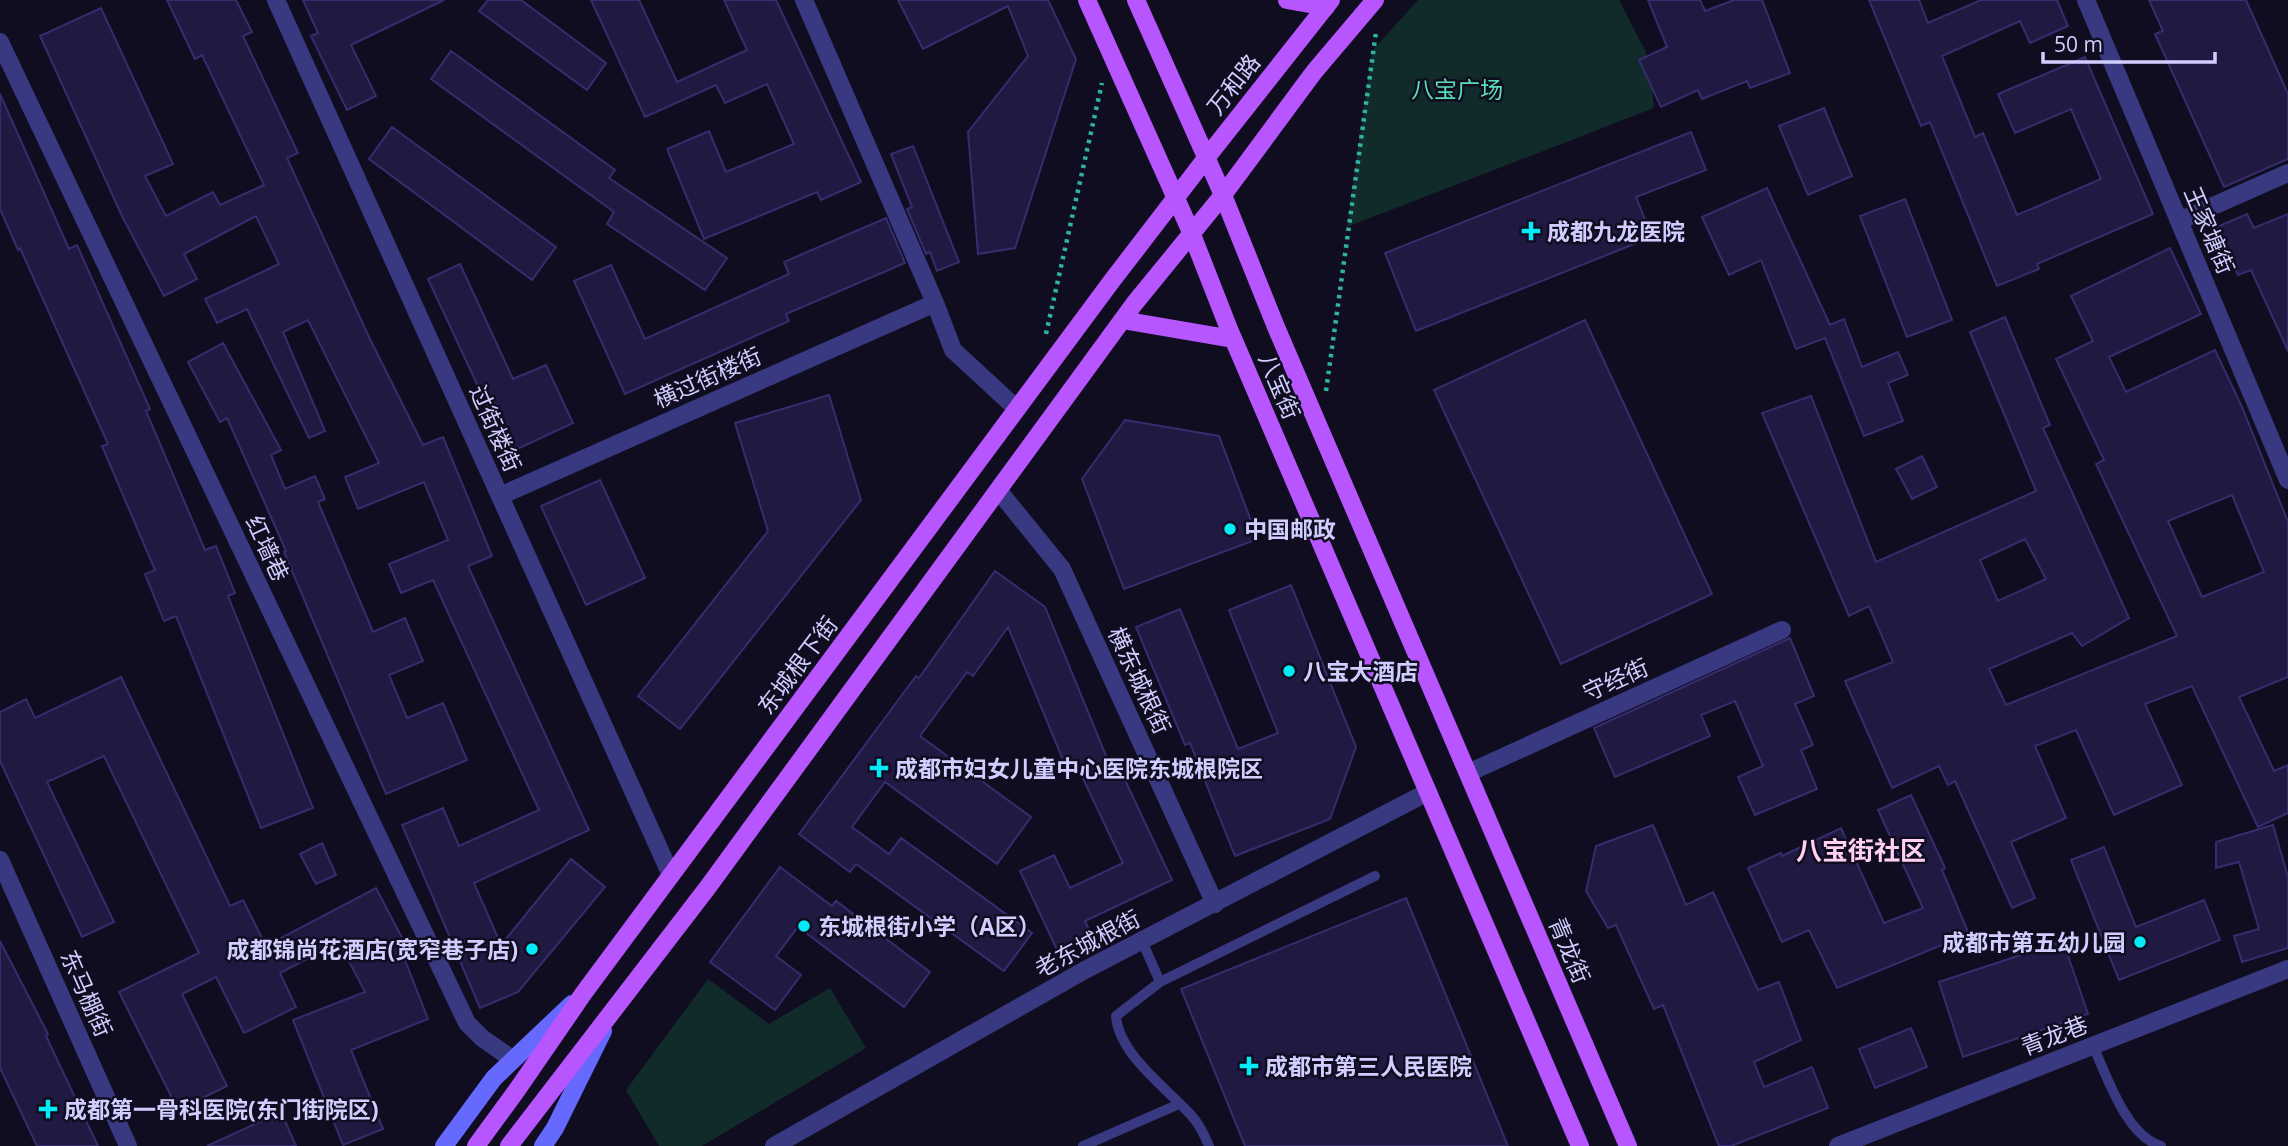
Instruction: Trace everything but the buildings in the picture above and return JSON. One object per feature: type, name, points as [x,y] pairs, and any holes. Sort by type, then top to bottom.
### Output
[{"type":"main road","name":"八宝街","points":[[1087,0],[1191,232],[1233,339],[1428,792]]},
{"type":"main road","name":"八宝街","points":[[1136,0],[1207,157],[1267,306],[1468,773]]},
{"type":"main road","points":[[1287,0],[1329,4]]},
{"type":"main road","points":[[509,1146],[708,887],[1122,320],[1223,195],[1314,72],[1375,0]]},
{"type":"main road","name":"万和路","points":[[1176,201],[1207,157],[1329,4]]},
{"type":"main road","name":"东城根下街","points":[[583,994],[1017,409],[1176,201]]},
{"type":"main road","points":[[1122,320],[1233,339]]},
{"type":"main road","name":"青龙街","points":[[1468,773],[1628,1146]]},
{"type":"main road","points":[[1428,792],[1580,1146]]},
{"type":"main road","points":[[476,1146],[583,994]]},
{"type":"street","name":"过街楼街","points":[[276,0],[671,875]]},
{"type":"street","points":[[804,0],[953,350],[1017,409]]},
{"type":"street","name":"王家塘街","points":[[2086,0],[2288,480]]},
{"type":"street","name":"红墙巷","points":[[0,42],[467,1023],[482,1038],[512,1059]]},
{"type":"street","points":[[2179,221],[2288,173]]},
{"type":"street","name":"横过街楼街","points":[[500,496],[935,303]]},
{"type":"street","name":"横东城根街","points":[[998,490],[1062,569],[1215,904]]},
{"type":"street","name":"守经街","points":[[1468,773],[1782,630]]},
{"type":"street","name":"老东城根街","points":[[774,1146],[1085,970],[1428,792]]},
{"type":"street","name":"东马棚街","points":[[0,860],[128,1146]]},
{"type":"street","name":"青龙巷","points":[[1838,1146],[2288,969]]},
{"type":"street","name":"东城根下街","points":[[444,1146],[494,1078],[583,994]]},
{"type":"street","points":[[543,1146],[555,1128],[612,1012]]},
{"type":"lane","points":[[1209,1146],[1203,1131],[1190,1114],[1132,1054],[1117,1030],[1116,1016],[1160,982],[1376,876]]},
{"type":"lane","points":[[1142,941],[1160,982]]},
{"type":"lane","points":[[2093,1046],[2119,1102],[2135,1128],[2153,1144],[2161,1146]]},
{"type":"lane","points":[[1083,1146],[1179,1104]]},
{"type":"path","points":[[1320,430],[1376,28]]},
{"type":"path","points":[[1044,344],[1109,51]]},
{"type":"green space","name":"八宝广场","points":[[1418,0],[1619,0],[1649,58],[1654,108],[1347,227],[1372,51]]},
{"type":"green space","points":[[708,979],[769,1024],[830,988],[866,1048],[702,1146],[659,1146],[626,1090]]},
{"type":"place","name":"成都九龙医院","points":[[1531,231]]},
{"type":"place","name":"中国邮政","points":[[1230,529]]},
{"type":"place","name":"八宝大酒店","points":[[1289,671]]},
{"type":"place","name":"成都市妇女儿童中心医院东城根院区","points":[[879,768]]},
{"type":"place","name":"东城根街小学（A区）","points":[[804,926]]},
{"type":"place","name":"成都市第五幼儿园","points":[[2140,942]]},
{"type":"place","name":"成都锦尚花酒店(宽窄巷子店)","points":[[532,949]]},
{"type":"place","name":"成都市第三人民医院","points":[[1249,1066]]},
{"type":"place","name":"成都第一骨科医院(东门街院区)","points":[[48,1109]]},
{"type":"district","name":"八宝街社区","points":[[1861,850]]}]
